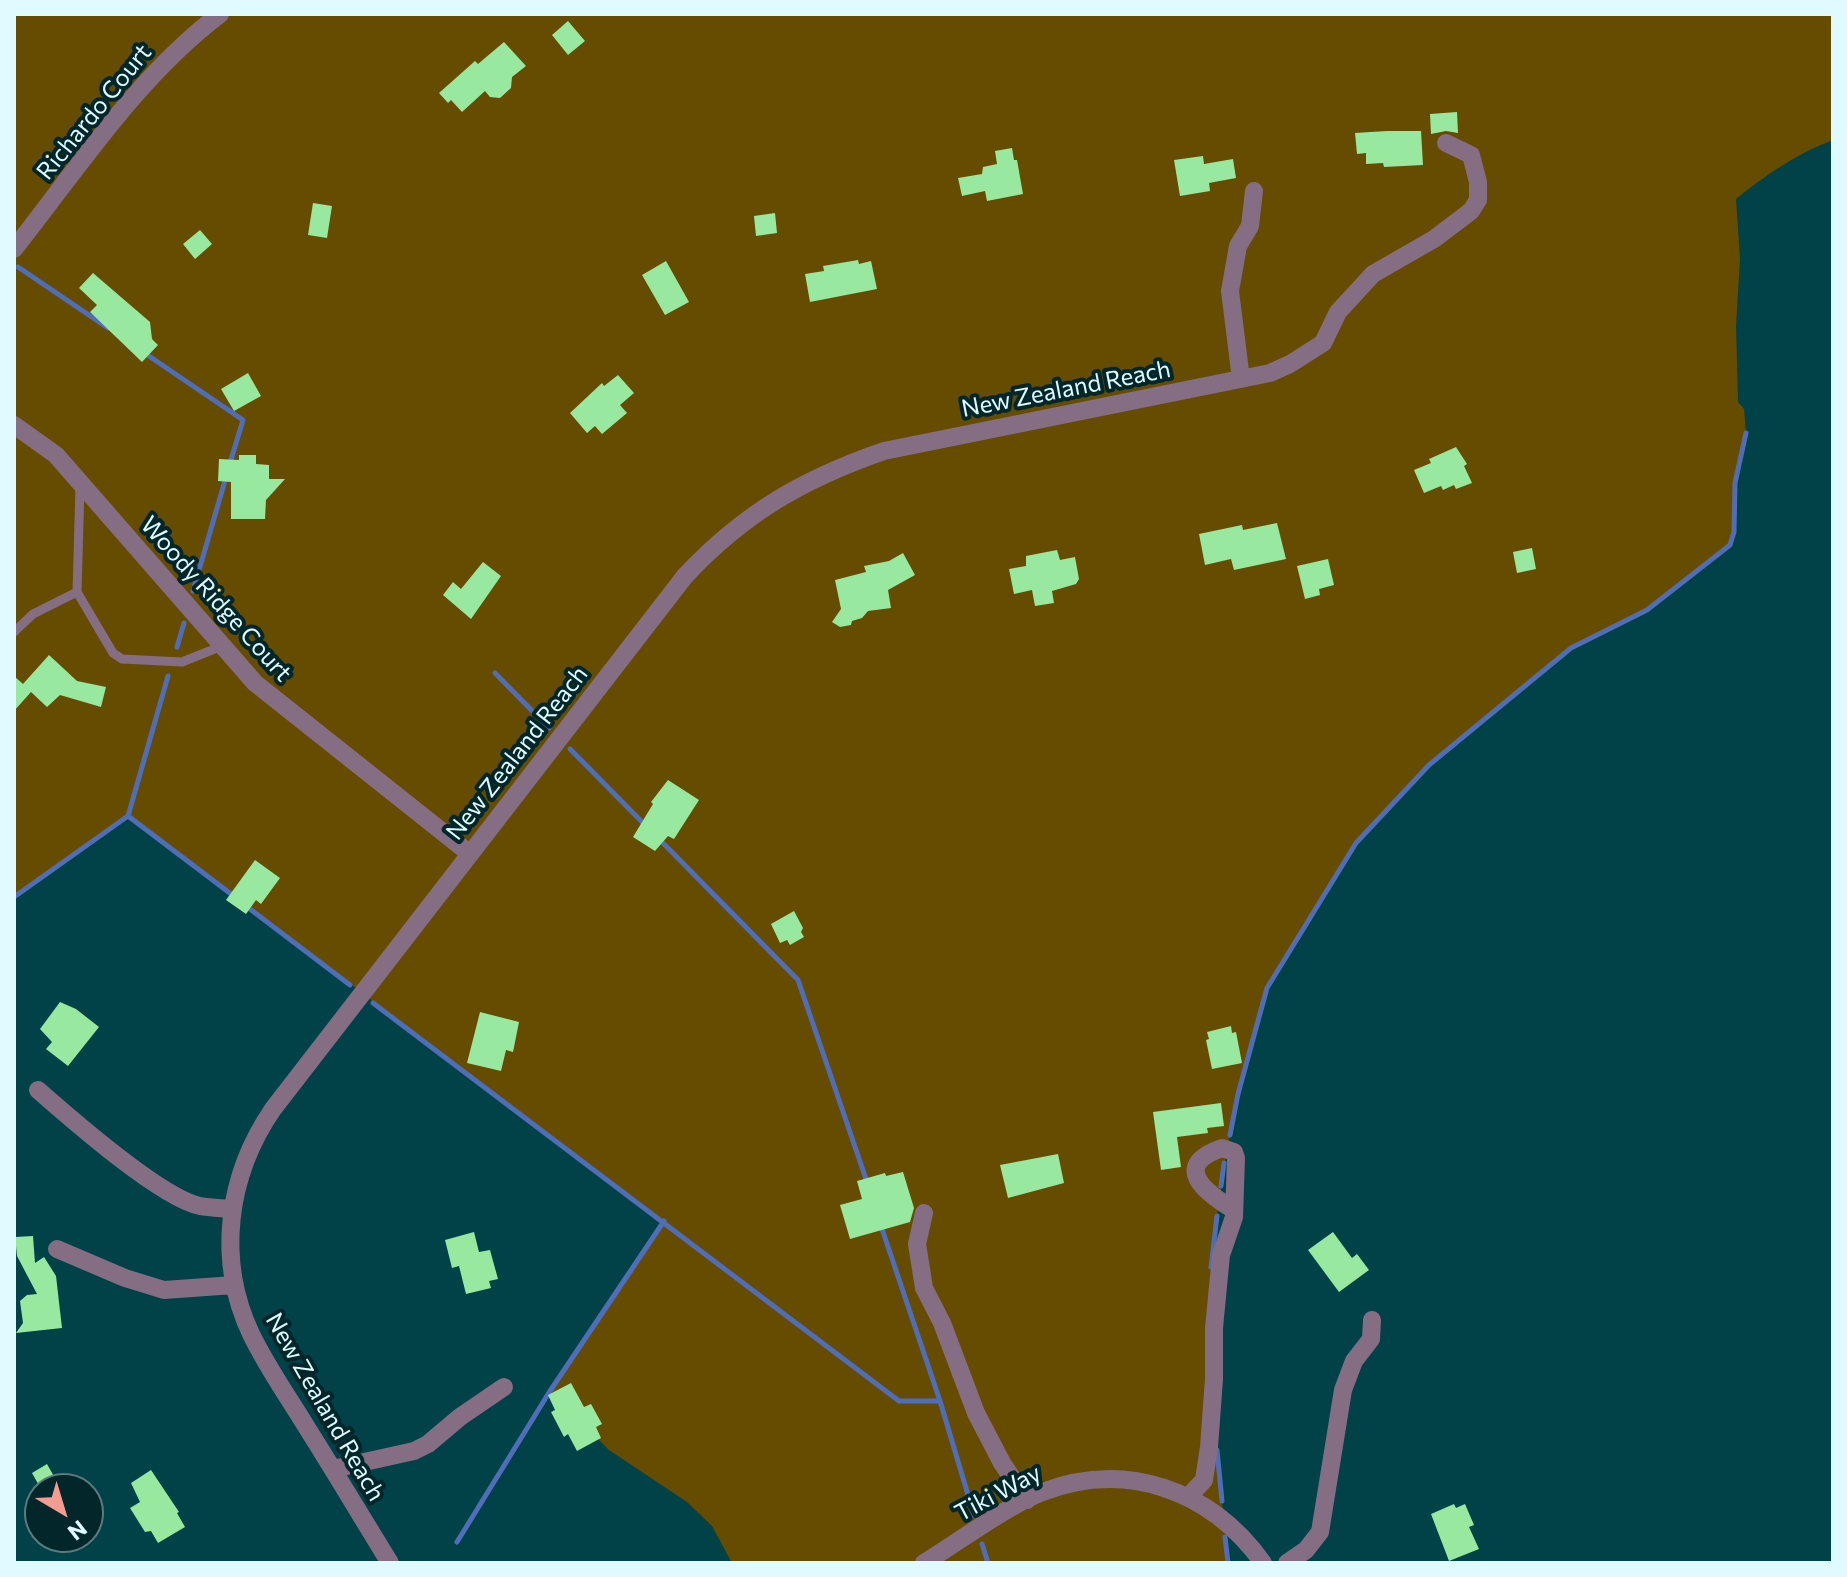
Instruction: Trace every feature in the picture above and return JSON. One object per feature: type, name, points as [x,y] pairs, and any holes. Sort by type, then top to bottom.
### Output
[{"type":"street","name":"Richardo Court","points":[[14,249],[139,90],[184,42],[220,14]]},
{"type":"street","name":"New Zealand Reach","points":[[390,1563],[256,1345],[234,1285],[230,1235],[232,1209],[240,1173],[259,1130],[685,576],[736,527],[791,490],[840,466],[913,444],[1270,373],[1290,364],[1323,343],[1338,312],[1373,274],[1434,239],[1471,211],[1478,200],[1478,182],[1471,155],[1446,143]]},
{"type":"street","points":[[1241,379],[1230,291],[1238,246],[1250,226],[1254,191]]},
{"type":"street","name":"Woody Ridge Court","points":[[14,425],[56,455],[255,683],[469,853]]},
{"type":"street","points":[[38,1090],[158,1185],[198,1206],[232,1209]]},
{"type":"street","points":[[1188,1497],[1204,1480],[1209,1447],[1221,1255],[1234,1210]]},
{"type":"street","points":[[924,1213],[917,1244],[924,1288],[942,1323],[976,1413],[1002,1463],[1027,1500]]},
{"type":"street","points":[[57,1249],[125,1278],[164,1290],[234,1285]]},
{"type":"street","points":[[1287,1563],[1306,1550],[1320,1532],[1343,1390],[1354,1361],[1371,1339],[1372,1320]]},
{"type":"street","points":[[333,1469],[414,1451],[428,1444],[504,1387]]},
{"type":"street","name":"Tiki Way","points":[[924,1563],[1027,1500],[1069,1484],[1098,1480],[1142,1482],[1188,1497],[1230,1524],[1263,1563]]},
{"type":"lane","points":[[80,483],[77,592],[113,653],[122,659],[182,662],[222,646]]},
{"type":"lane","points":[[14,632],[33,614],[77,592]]},
{"type":"shaded area","points":[[14,14],[1833,14],[1833,140],[1782,165],[1736,199],[1740,259],[1736,326],[1738,402],[1744,409],[1746,433],[1735,483],[1734,531],[1730,545],[1647,610],[1572,648],[1429,765],[1356,843],[1267,988],[1238,1094],[1211,1257],[1209,1323],[1216,1445],[1228,1563],[732,1563],[712,1526],[687,1502],[609,1450],[550,1391],[664,1221],[128,816],[14,897]]},
{"type":"building","points":[[568,21],[585,41],[568,55],[552,35]]},
{"type":"building","points":[[504,42],[526,66],[512,77],[511,88],[500,98],[490,97],[485,91],[462,112],[451,100],[448,103],[439,93],[475,61],[478,64]]},
{"type":"building","points":[[1457,112],[1458,133],[1446,131],[1431,134],[1430,114]]},
{"type":"building","points":[[1421,131],[1423,165],[1384,167],[1383,163],[1366,164],[1366,153],[1357,154],[1355,133]]},
{"type":"building","points":[[1012,148],[1023,194],[987,201],[985,191],[962,196],[958,178],[982,174],[983,167],[997,164],[995,151]]},
{"type":"building","points":[[1203,156],[1204,164],[1233,159],[1236,178],[1209,183],[1210,191],[1180,196],[1174,160]]},
{"type":"building","points":[[313,203],[332,206],[327,238],[308,235]]},
{"type":"building","points":[[775,213],[777,233],[756,236],[754,216]]},
{"type":"building","points":[[200,230],[212,244],[195,259],[183,244]]},
{"type":"building","points":[[858,260],[859,264],[871,261],[877,289],[810,302],[805,274],[824,271],[823,266]]},
{"type":"building","points":[[666,261],[689,302],[665,315],[642,275]]},
{"type":"building","points":[[93,273],[150,322],[152,339],[158,345],[142,362],[90,312],[97,305],[79,288]]},
{"type":"building","points":[[248,373],[261,396],[234,411],[221,389]]},
{"type":"building","points":[[618,375],[634,393],[620,405],[627,413],[602,434],[595,426],[587,433],[570,413],[602,383],[604,386]]},
{"type":"building","points":[[1456,447],[1467,464],[1464,466],[1472,483],[1456,489],[1454,485],[1443,490],[1441,486],[1424,493],[1414,470],[1431,463],[1429,459]]},
{"type":"building","points":[[239,455],[256,455],[256,464],[269,465],[269,479],[285,479],[266,500],[265,519],[231,519],[231,482],[218,481],[219,459],[239,460]]},
{"type":"building","points":[[1277,523],[1286,559],[1234,570],[1231,559],[1205,565],[1199,534],[1242,525],[1243,530]]},
{"type":"building","points":[[1532,548],[1536,569],[1517,573],[1513,552]]},
{"type":"building","points":[[1057,550],[1060,560],[1075,557],[1079,579],[1076,584],[1052,591],[1054,603],[1035,606],[1032,590],[1014,594],[1009,569],[1026,566],[1026,556]]},
{"type":"building","points":[[903,553],[915,575],[888,590],[891,608],[868,611],[862,618],[852,621],[851,625],[840,627],[832,622],[841,609],[835,580],[866,572],[864,566],[889,561]]},
{"type":"building","points":[[1328,559],[1334,585],[1319,589],[1320,595],[1305,599],[1297,566]]},
{"type":"building","points":[[483,562],[501,576],[471,619],[443,595],[453,582],[461,589]]},
{"type":"building","points":[[49,655],[77,681],[106,687],[101,707],[60,695],[47,707],[31,692],[14,711],[14,676],[23,684]]},
{"type":"building","points":[[668,780],[699,800],[674,839],[668,836],[655,851],[633,837],[653,804],[651,802]]},
{"type":"building","points":[[255,860],[280,878],[261,904],[256,900],[246,914],[226,900]]},
{"type":"building","points":[[794,911],[804,937],[790,945],[787,940],[780,943],[771,924]]},
{"type":"building","points":[[60,1002],[76,1009],[99,1027],[68,1066],[46,1049],[52,1042],[40,1029]]},
{"type":"building","points":[[480,1012],[519,1022],[513,1052],[506,1050],[501,1071],[467,1063]]},
{"type":"building","points":[[1231,1026],[1232,1033],[1236,1032],[1242,1063],[1212,1069],[1207,1032]]},
{"type":"building","points":[[1221,1103],[1224,1126],[1207,1128],[1208,1133],[1177,1137],[1181,1167],[1161,1170],[1153,1112]]},
{"type":"building","points":[[1058,1154],[1064,1183],[1008,1198],[1000,1165]]},
{"type":"building","points":[[903,1172],[914,1208],[910,1222],[850,1239],[840,1205],[862,1199],[857,1181],[885,1173],[886,1176]]},
{"type":"building","points":[[474,1232],[479,1252],[490,1250],[498,1279],[489,1281],[491,1288],[466,1294],[459,1266],[452,1268],[445,1240]]},
{"type":"building","points":[[1333,1232],[1352,1258],[1357,1254],[1369,1270],[1339,1292],[1308,1250]]},
{"type":"building","points":[[33,1236],[35,1263],[44,1257],[56,1276],[62,1328],[16,1333],[23,1323],[20,1301],[27,1295],[37,1294],[17,1256],[15,1237]]},
{"type":"building","points":[[571,1383],[584,1407],[591,1404],[602,1424],[596,1427],[601,1438],[577,1451],[568,1434],[564,1437],[551,1412],[555,1410],[548,1395]]},
{"type":"building","points":[[47,1464],[52,1473],[32,1473]]},
{"type":"building","points":[[151,1470],[179,1512],[185,1527],[158,1543],[151,1531],[145,1532],[130,1508],[140,1502],[131,1483]]},
{"type":"building","points":[[1454,1504],[1456,1508],[1465,1504],[1474,1525],[1469,1527],[1479,1549],[1449,1561],[1431,1514]]},
{"type":"waterway","points":[[18,267],[108,328]]},
{"type":"waterway","points":[[143,352],[243,420],[230,463]]},
{"type":"waterway","points":[[1230,1135],[1267,988],[1356,843],[1429,765],[1571,648],[1647,610],[1730,545],[1734,532],[1735,483],[1746,433]]},
{"type":"waterway","points":[[193,591],[226,477]]},
{"type":"waterway","points":[[177,647],[184,623]]},
{"type":"waterway","points":[[495,673],[549,728]]},
{"type":"waterway","points":[[14,897],[128,816],[168,676]]},
{"type":"waterway","points":[[570,749],[645,825]]},
{"type":"waterway","points":[[128,816],[235,897]]},
{"type":"waterway","points":[[658,838],[798,980],[867,1182]]},
{"type":"waterway","points":[[246,906],[350,985]]},
{"type":"waterway","points":[[373,1003],[899,1401],[940,1401]]},
{"type":"waterway","points":[[1221,1186],[1224,1163]]},
{"type":"waterway","points":[[1211,1267],[1217,1216]]},
{"type":"waterway","points":[[457,1542],[550,1391],[664,1221]]},
{"type":"waterway","points":[[881,1226],[940,1401],[974,1515]]},
{"type":"waterway","points":[[1217,1450],[1222,1501]]},
{"type":"waterway","points":[[1225,1537],[1228,1563]]},
{"type":"waterway","points":[[982,1544],[988,1563]]}]
